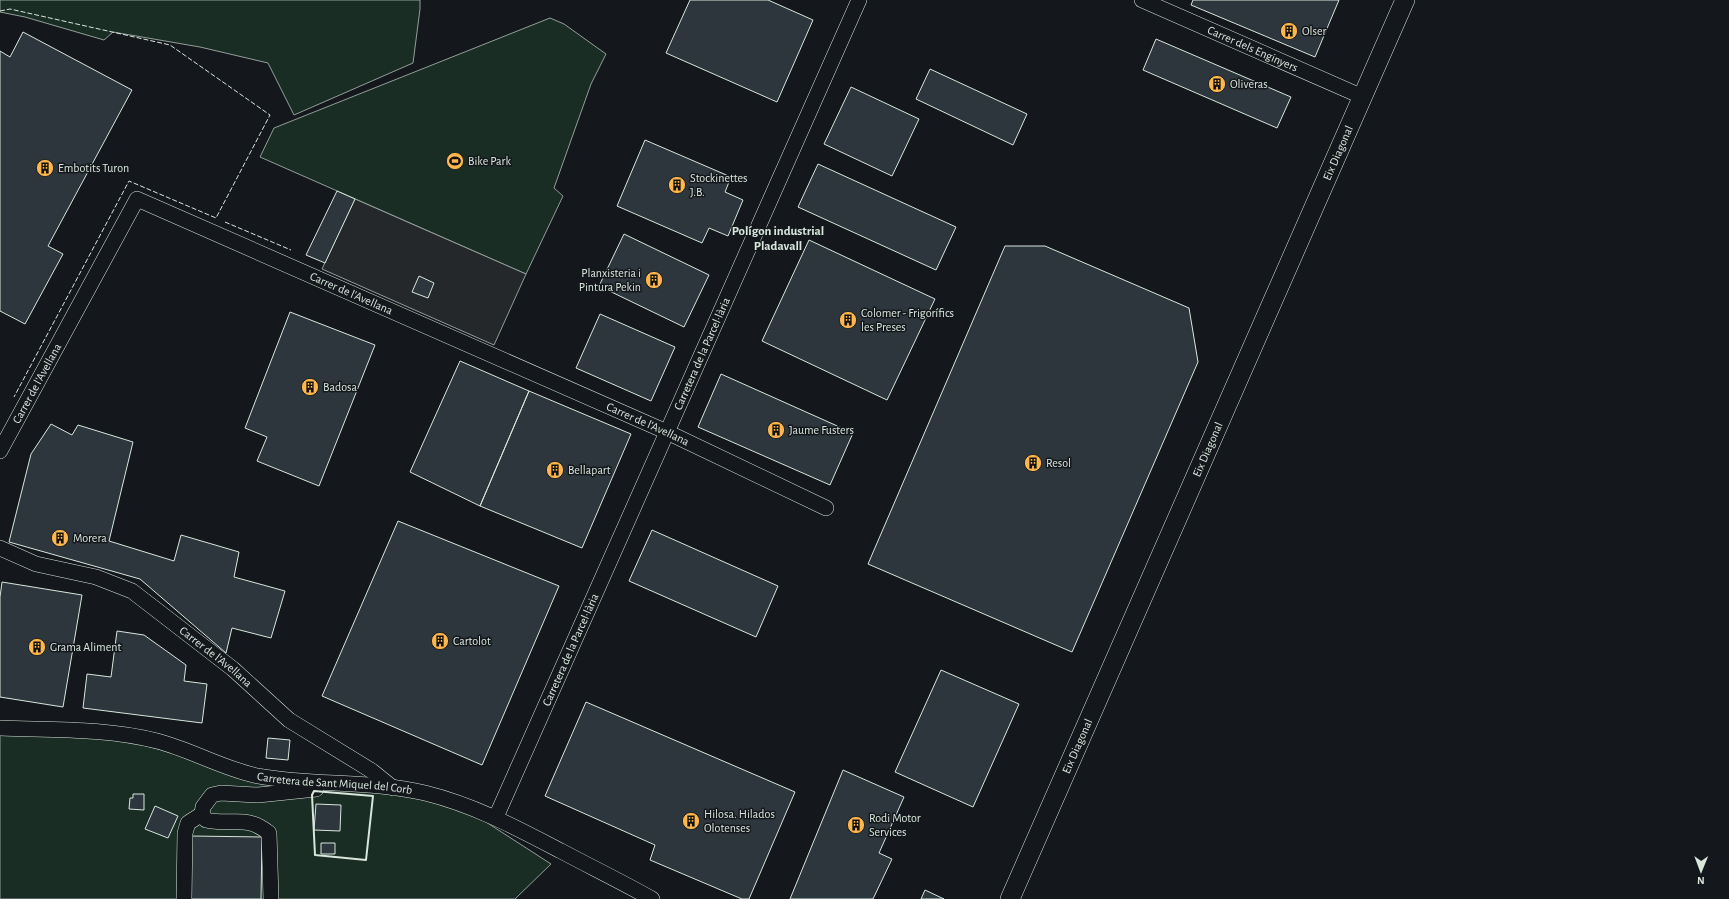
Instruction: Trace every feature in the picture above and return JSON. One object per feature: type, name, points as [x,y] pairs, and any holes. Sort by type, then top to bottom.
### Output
[{"type":"main road","name":"Eix Diagonal","points":[[1010,899],[1405,0]]},
{"type":"street","name":"Carretera de la Parcel·lària","points":[[496,817],[859,0]]},
{"type":"street","name":"Carrer dels Enginyers","points":[[1148,1],[1363,97]]},
{"type":"street","name":"Carrer de l'Avellana","points":[[0,451],[137,199],[667,432],[826,508]]},
{"type":"street","name":"Carrer de l'Avellana","points":[[0,548],[36,564],[96,578],[132,591],[233,669],[289,720],[372,771],[393,788]]},
{"type":"street","name":"Carretera de Sant Miquel del Corb","points":[[0,728],[70,730],[124,735],[157,741],[232,769],[256,776],[294,781],[393,788],[425,793],[496,817],[652,899]]},
{"type":"street","points":[[271,899],[269,833],[251,822],[216,822],[206,820],[202,814],[203,807],[207,800],[212,795],[220,793],[258,795],[357,785]]},
{"type":"street","points":[[184,899],[185,833],[188,823],[202,814]]},
{"type":"green space","points":[[0,0],[420,0],[420,9],[413,63],[294,115],[268,63],[200,47],[113,32],[104,40],[25,17],[0,12]]},
{"type":"green space","points":[[550,18],[564,24],[606,54],[591,84],[554,188],[563,196],[526,274],[260,157],[274,128]]},
{"type":"green space","points":[[0,725],[70,727],[239,769],[357,779],[472,813],[551,864],[515,899],[0,899]]},
{"type":"shaded area","points":[[355,199],[526,274],[494,345],[322,269]]},
{"type":"building","points":[[690,0],[768,0],[813,20],[777,102],[666,53]]},
{"type":"building","name":"Olser","points":[[1193,0],[1339,0],[1315,57],[1191,5]]},
{"type":"building","name":"Embotits Turon","points":[[23,32],[132,90],[48,246],[63,254],[25,324],[0,311],[0,51],[10,57]]},
{"type":"building","name":"Oliveras","points":[[1156,39],[1291,97],[1277,128],[1143,70]]},
{"type":"building","points":[[930,69],[1027,114],[1013,145],[916,99]]},
{"type":"building","points":[[851,87],[919,119],[892,176],[824,144]]},
{"type":"building","name":"Stockinettes J.B.","points":[[645,140],[731,177],[725,192],[743,200],[728,236],[709,228],[702,243],[617,206]]},
{"type":"building","points":[[818,164],[956,227],[936,270],[798,207]]},
{"type":"building","points":[[337,191],[355,199],[325,263],[306,255]]},
{"type":"building","name":"Planxisteria i Pintura Pekin","points":[[624,234],[709,275],[684,327],[599,286]]},
{"type":"building","name":"Colomer - Frigorífics les Preses","points":[[809,240],[935,299],[887,400],[762,341]]},
{"type":"building","name":"Resol","points":[[1005,246],[1045,246],[1189,308],[1198,362],[1072,652],[868,564]]},
{"type":"building","points":[[419,276],[434,283],[428,298],[412,292]]},
{"type":"building","name":"Badosa","points":[[290,312],[375,345],[319,486],[257,461],[267,437],[245,428]]},
{"type":"building","points":[[600,314],[675,347],[651,401],[576,368]]},
{"type":"building","points":[[460,361],[529,391],[480,506],[410,472]]},
{"type":"building","name":"Jaume Fusters","points":[[721,374],[853,433],[830,485],[698,427]]},
{"type":"building","name":"Bellapart","points":[[529,391],[631,434],[582,548],[480,506]]},
{"type":"building","name":"Morera","points":[[51,424],[72,435],[78,425],[133,442],[109,541],[174,561],[181,535],[239,552],[234,577],[285,591],[271,638],[232,628],[226,653],[140,579],[9,542],[31,454]]},
{"type":"building","name":"Cartolot","points":[[398,521],[559,586],[482,765],[322,696]]},
{"type":"building","points":[[652,530],[778,586],[756,637],[629,581]]},
{"type":"building","name":"Grama Aliment","points":[[2,582],[82,595],[63,707],[0,697],[0,597]]},
{"type":"building","points":[[117,631],[144,635],[186,665],[184,681],[207,684],[202,723],[83,708],[87,674],[111,677]]},
{"type":"building","points":[[941,670],[1019,704],[973,807],[895,772]]},
{"type":"building","name":"Hilosa. Hilados Olotenses","points":[[586,702],[795,792],[749,899],[742,899],[650,860],[655,845],[545,796]]},
{"type":"building","points":[[268,738],[290,740],[288,760],[266,758]]},
{"type":"building","name":"Rodi Motor Services","points":[[843,770],[904,797],[879,853],[892,859],[873,899],[790,899]]},
{"type":"building","points":[[133,794],[144,794],[144,810],[129,809],[130,798],[133,798]]},
{"type":"building","points":[[316,804],[341,805],[340,831],[314,830]]},
{"type":"building","points":[[155,806],[178,816],[168,838],[145,829]]},
{"type":"building","points":[[191,836],[262,837],[261,899],[190,899]]},
{"type":"building","points":[[321,843],[335,843],[335,854],[321,854]]},
{"type":"building","points":[[925,890],[944,899],[921,899]]},
{"type":"fence","points":[[0,11],[10,9],[170,45],[270,115],[216,218],[129,181],[14,397]]},
{"type":"fence","points":[[225,222],[291,250]]},
{"type":"wall","points":[[314,791],[373,796],[366,860],[315,855],[312,795],[314,791]]},
{"type":"place","name":"Olser","points":[[1289,31]]},
{"type":"place","name":"Oliveras","points":[[1217,84]]},
{"type":"place","name":"Bike Park","points":[[455,161]]},
{"type":"place","name":"Embotits Turon","points":[[45,168]]},
{"type":"place","name":"Stockinettes J.B.","points":[[677,185]]},
{"type":"place","name":"Planxisteria i Pintura Pekin","points":[[654,280]]},
{"type":"place","name":"Colomer - Frigorífics les Preses","points":[[848,320]]},
{"type":"place","name":"Badosa","points":[[310,387]]},
{"type":"place","name":"Jaume Fusters","points":[[776,430]]},
{"type":"place","name":"Resol","points":[[1033,463]]},
{"type":"place","name":"Bellapart","points":[[555,470]]},
{"type":"place","name":"Morera","points":[[60,538]]},
{"type":"place","name":"Cartolot","points":[[440,641]]},
{"type":"place","name":"Grama Aliment","points":[[37,647]]},
{"type":"place","name":"Hilosa. Hilados Olotenses","points":[[691,821]]},
{"type":"place","name":"Rodi Motor Services","points":[[856,825]]},
{"type":"district","name":"Polígon industrial Pladavall","points":[[778,238]]}]
